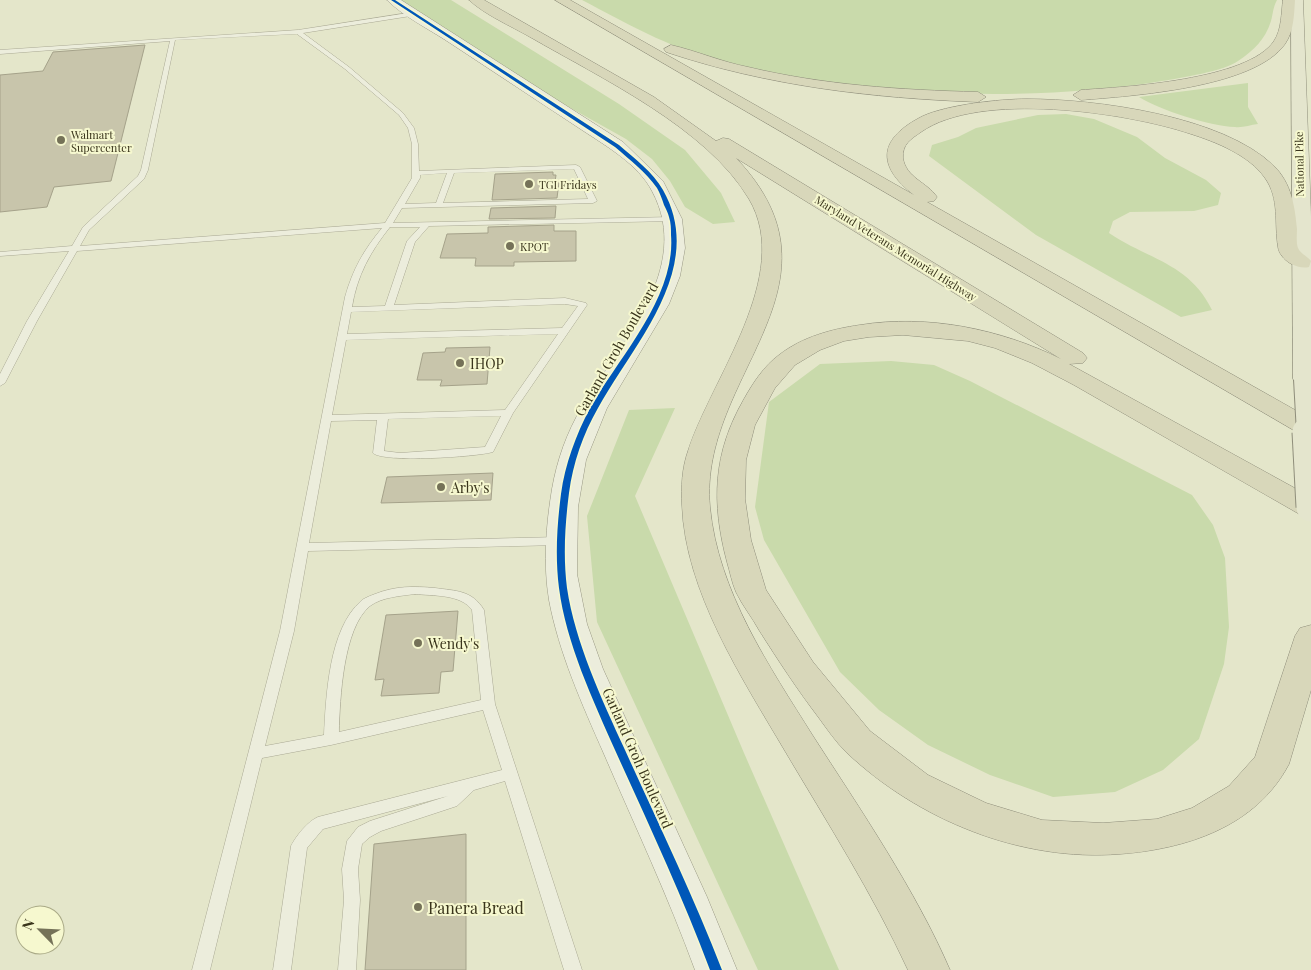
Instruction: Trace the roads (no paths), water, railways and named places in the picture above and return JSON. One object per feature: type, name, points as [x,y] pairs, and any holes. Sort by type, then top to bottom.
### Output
[{"type":"highway","name":"Maryland Veterans Memorial Highway","points":[[475,0],[785,180],[1311,507]]},
{"type":"highway","points":[[561,0],[698,59],[758,74],[817,84],[897,93],[1027,98],[1144,89],[1199,80],[1248,65],[1266,56],[1283,37],[1286,28],[1288,0]]},
{"type":"highway","points":[[561,0],[1311,430]]},
{"type":"highway","points":[[634,91],[715,148],[733,165],[757,197],[766,218],[772,244],[773,269],[770,293],[758,324],[711,420],[700,456],[695,496],[701,539],[718,596],[758,674],[850,827],[929,970]]},
{"type":"highway","points":[[1128,324],[931,199],[900,172],[895,159],[896,146],[904,136],[914,127],[932,118],[958,111],[1011,104],[1046,104],[1119,111],[1182,125],[1232,145],[1253,157],[1268,169],[1285,198],[1288,249],[1302,263]]},
{"type":"highway","points":[[1311,507],[1084,380],[1040,358],[1003,343],[969,334],[903,328],[868,330],[839,335],[812,345],[786,360],[764,385],[742,426],[733,460],[731,499],[736,540],[751,592],[801,671],[857,741],[915,786],[976,816],[1042,836],[1103,839],[1157,835],[1203,821],[1242,797],[1271,764],[1311,636]]},
{"type":"main road","name":"National Pike","points":[[1297,0],[1305,378],[1311,507]]},
{"type":"street","name":"Garland Groh Boulevard","points":[[392,0],[617,146],[643,168],[662,192],[673,219],[676,240],[668,284],[655,311],[594,409],[577,444],[566,484],[560,541],[565,599],[581,660],[615,740],[693,907],[716,970]]},
{"type":"lane","points":[[0,52],[298,32],[416,14]]},
{"type":"lane","points":[[201,970],[287,631],[304,547],[346,310],[357,271],[370,247],[388,225],[400,206],[417,173],[417,161],[411,128],[401,114],[347,68],[298,32]]},
{"type":"lane","points":[[0,383],[73,249],[86,230],[141,177],[145,170],[151,152],[159,94],[173,39]]},
{"type":"lane","points":[[400,206],[593,201],[576,167],[417,173]]},
{"type":"lane","points":[[439,204],[451,171]]},
{"type":"lane","points":[[0,254],[388,225],[673,219]]},
{"type":"lane","points":[[389,308],[411,241],[427,224]]},
{"type":"lane","points":[[346,310],[566,301],[583,305],[508,413],[489,450],[400,456],[378,453],[383,416]]},
{"type":"lane","points":[[341,337],[564,331]]},
{"type":"lane","points":[[327,418],[508,413]]},
{"type":"lane","points":[[304,547],[560,541]]},
{"type":"lane","points":[[331,739],[333,689],[348,626],[366,603],[390,593],[415,590],[458,595],[472,601],[478,610],[488,704],[573,970]]},
{"type":"lane","points":[[257,753],[331,739],[488,704]]},
{"type":"lane","points":[[282,970],[299,846],[318,824],[510,774]]},
{"type":"lane","points":[[347,970],[352,900],[350,869],[355,841],[364,832],[376,826],[452,802],[469,785]]},
{"type":"place","name":"Walmart Supercenter","points":[[61,140]]},
{"type":"place","name":"TGI Fridays","points":[[529,184]]},
{"type":"place","name":"KPOT","points":[[510,246]]},
{"type":"place","name":"IHOP","points":[[460,363]]},
{"type":"place","name":"Arby's","points":[[441,487]]},
{"type":"place","name":"Wendy's","points":[[418,643]]},
{"type":"place","name":"Panera Bread","points":[[418,907]]}]
